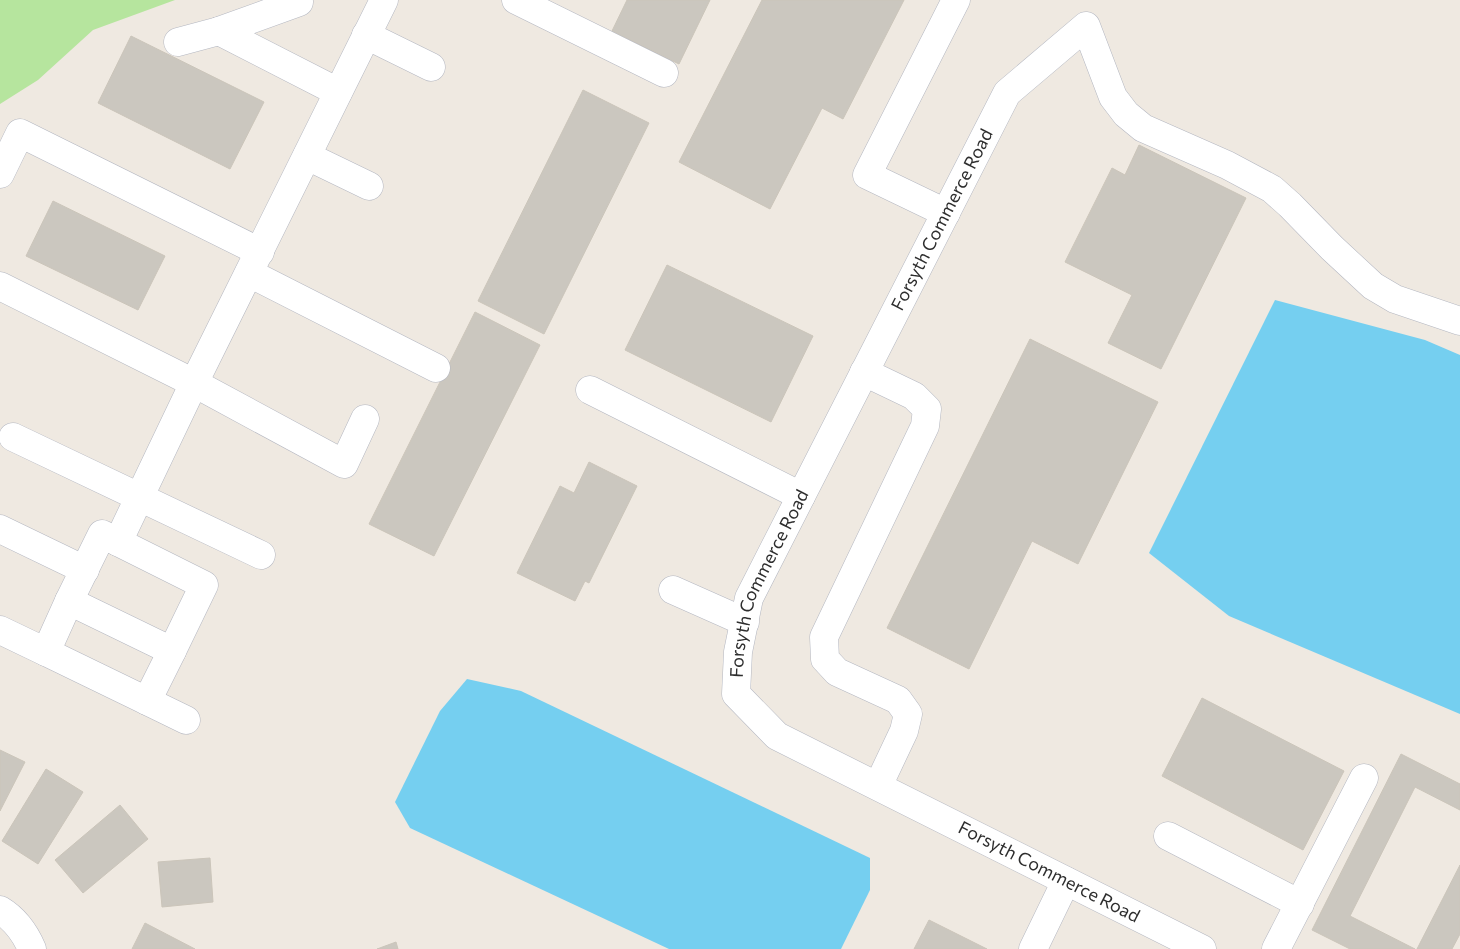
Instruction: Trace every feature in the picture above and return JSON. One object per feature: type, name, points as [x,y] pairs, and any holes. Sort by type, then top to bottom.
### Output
[{"type":"street","points":[[118,542],[194,383],[384,0]]},
{"type":"street","points":[[516,0],[664,74]]},
{"type":"street","points":[[946,213],[866,175],[956,0]]},
{"type":"street","points":[[178,42],[218,31],[299,2]]},
{"type":"street","name":"Forsyth Commerce Road","points":[[1202,949],[777,736],[736,694],[738,652],[749,598],[1007,92],[1086,26],[1113,97],[1126,114],[1143,128],[1227,166],[1272,190],[1290,205],[1373,286],[1395,299],[1460,321]]},
{"type":"street","points":[[218,31],[338,92]]},
{"type":"street","points":[[366,35],[431,67]]},
{"type":"street","points":[[0,174],[20,133],[255,262],[436,368]]},
{"type":"street","points":[[307,156],[370,186]]},
{"type":"street","points":[[0,286],[194,383],[344,464],[365,419]]},
{"type":"street","points":[[864,372],[914,396],[926,409],[925,426],[824,637],[825,659],[838,672],[898,700],[908,714],[904,731],[878,786]]},
{"type":"street","points":[[590,390],[801,496]]},
{"type":"street","points":[[13,437],[260,555]]},
{"type":"street","points":[[0,529],[85,570]]},
{"type":"street","points":[[46,652],[102,534],[204,585],[147,701]]},
{"type":"street","points":[[673,590],[744,622]]},
{"type":"street","points":[[69,601],[172,651]]},
{"type":"street","points":[[0,630],[186,720]]},
{"type":"street","points":[[1276,949],[1364,778]]},
{"type":"street","points":[[1168,836],[1300,904]]},
{"type":"street","points":[[1033,949],[1066,881]]},
{"type":"street","points":[[0,910],[12,918],[32,949]]},
{"type":"green space","points":[[0,0],[175,0],[93,30],[38,80],[0,104]]},
{"type":"water","points":[[1275,300],[1425,340],[1460,355],[1460,714],[1229,616],[1149,553]]},
{"type":"water","points":[[467,679],[521,691],[870,858],[870,890],[841,949],[669,949],[410,828],[395,802],[440,711]]},
{"type":"building","points":[[627,0],[710,0],[679,64],[612,31]]},
{"type":"building","points":[[762,0],[904,0],[843,119],[822,108],[770,209],[679,162]]},
{"type":"building","points":[[131,36],[264,102],[230,169],[98,103]]},
{"type":"building","points":[[583,90],[649,123],[544,334],[478,301]]},
{"type":"building","points":[[1139,145],[1246,198],[1161,369],[1108,343],[1132,295],[1065,262],[1112,168],[1125,175]]},
{"type":"building","points":[[53,201],[165,256],[138,310],[26,256]]},
{"type":"building","points":[[667,265],[813,336],[771,422],[625,350]]},
{"type":"building","points":[[475,312],[540,345],[434,556],[369,524]]},
{"type":"building","points":[[1030,339],[1158,402],[1078,564],[1032,541],[969,669],[887,628]]},
{"type":"building","points":[[589,462],[637,486],[589,583],[585,581],[575,601],[517,573],[560,486],[574,493]]},
{"type":"building","points":[[1202,698],[1344,771],[1303,850],[1162,776]]},
{"type":"building","points":[[0,750],[25,762],[0,811]]},
{"type":"building","points":[[1401,754],[1460,784],[1460,810],[1415,787],[1350,916],[1415,949],[1350,949],[1312,930]]},
{"type":"building","points":[[46,769],[83,792],[38,864],[2,841]]},
{"type":"building","points":[[120,805],[148,839],[83,893],[55,860]]},
{"type":"building","points":[[210,858],[213,902],[162,907],[158,862]]},
{"type":"building","points":[[1460,865],[1460,934],[1452,949],[1417,949]]},
{"type":"building","points":[[929,920],[987,949],[914,949]]},
{"type":"building","points":[[145,923],[195,949],[132,949]]},
{"type":"building","points":[[396,942],[398,949],[377,949]]}]
